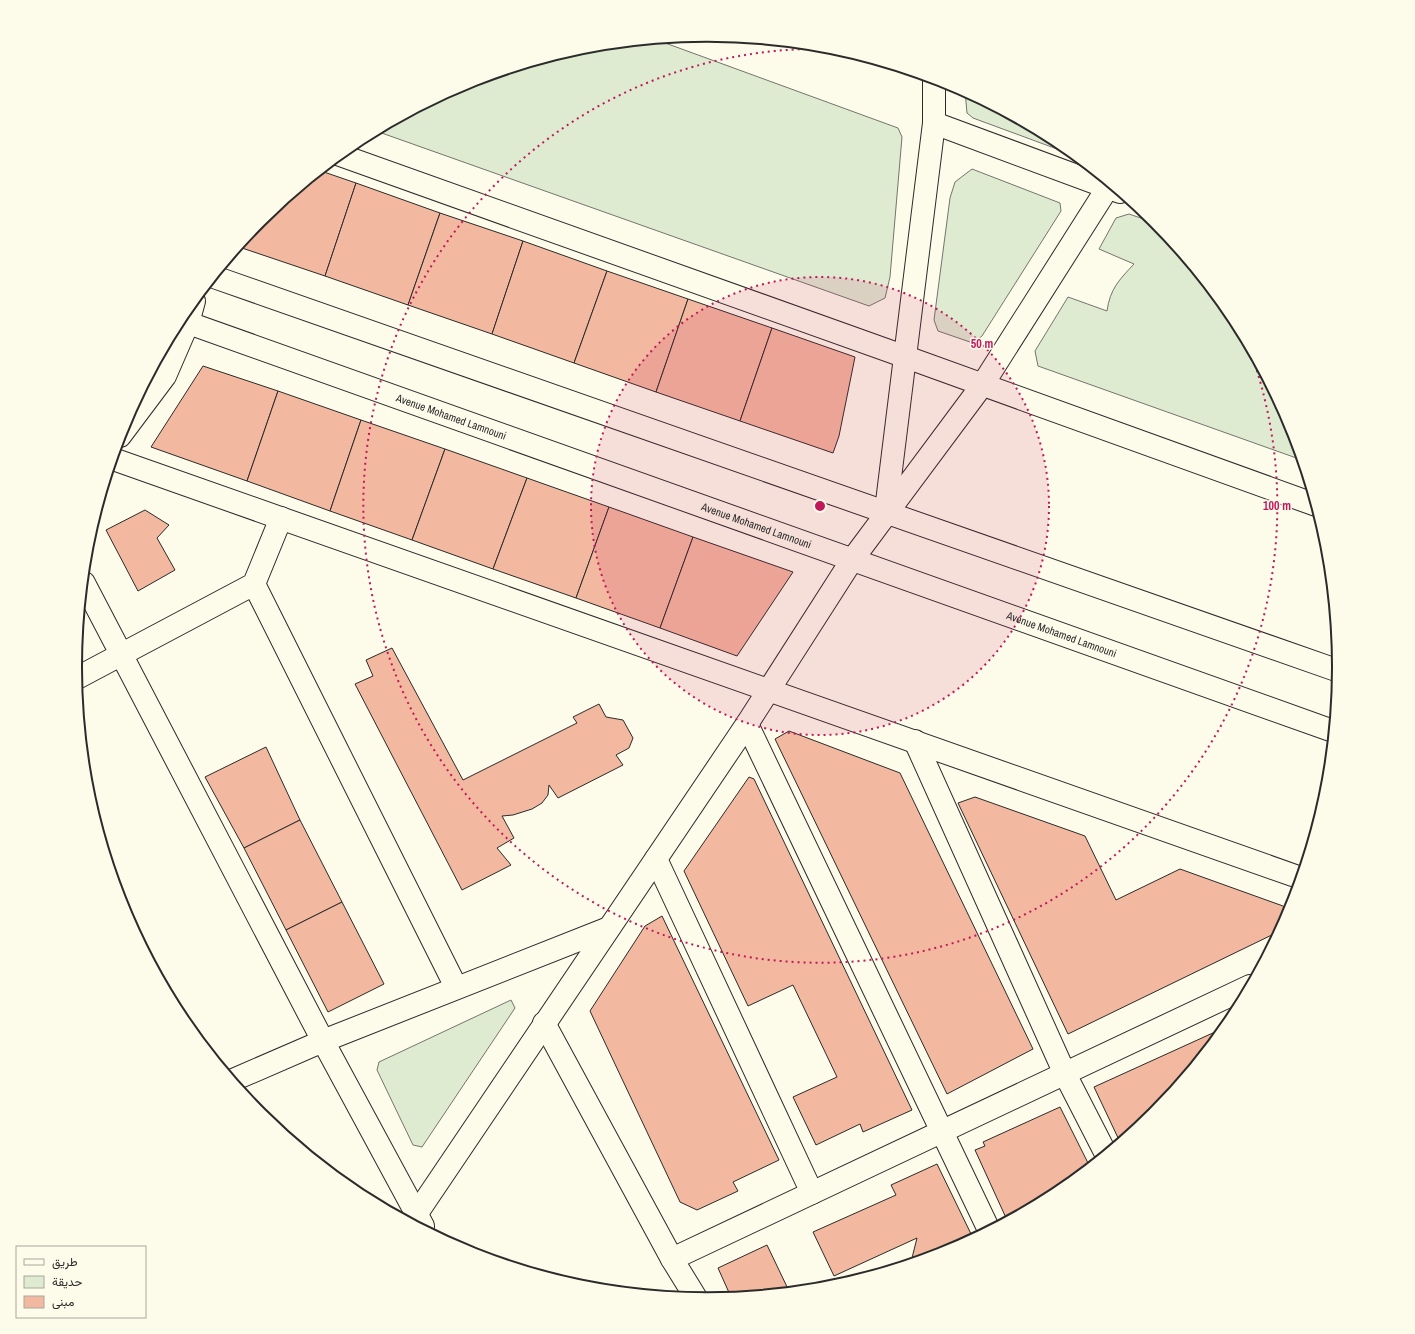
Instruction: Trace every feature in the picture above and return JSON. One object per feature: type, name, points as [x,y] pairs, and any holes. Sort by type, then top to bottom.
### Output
[{"type":"street","points":[[886,512],[934,123],[934,85]]},
{"type":"street","points":[[934,123],[1106,186]]},
{"type":"street","points":[[346,157],[983,384],[1310,503]]},
{"type":"street","points":[[418,1221],[544,1023],[747,724],[852,560],[886,512],[983,384],[1111,190]]},
{"type":"street","points":[[219,279],[1332,669]]},
{"type":"street","name":"Avenue Mohamed Lamnouni","points":[[186,323],[1329,730]]},
{"type":"street","points":[[136,414],[165,376],[181,331]]},
{"type":"street","points":[[118,461],[1296,876]]},
{"type":"street","points":[[82,675],[254,584],[281,518]]},
{"type":"street","points":[[254,584],[456,987]]},
{"type":"street","points":[[88,590],[416,1220]]},
{"type":"street","points":[[747,724],[987,1226]]},
{"type":"street","points":[[914,742],[1065,1074],[1104,1150]]},
{"type":"street","points":[[656,859],[812,1193]]},
{"type":"street","points":[[237,1078],[323,1041],[456,987],[609,928]]},
{"type":"street","points":[[672,1259],[1243,989]]},
{"type":"street","points":[[544,1023],[672,1259],[692,1292]]},
{"type":"green space","points":[[666,43],[898,128],[902,137],[890,277],[885,298],[869,306],[383,133],[431,106],[507,75],[546,63],[586,54],[626,47]]},
{"type":"green space","points":[[966,98],[984,106],[1058,150],[973,118],[967,113]]},
{"type":"green space","points":[[972,169],[1060,203],[1061,211],[982,336],[973,343],[938,331],[934,320],[950,198],[955,182]]},
{"type":"green space","points":[[1129,214],[1142,219],[1177,255],[1203,287],[1227,320],[1249,355],[1285,428],[1296,458],[1038,366],[1035,351],[1068,297],[1107,311],[1110,297],[1116,285],[1134,264],[1099,249],[1116,218]]},
{"type":"green space","points":[[511,1000],[515,1008],[422,1147],[413,1145],[377,1070],[379,1062]]},
{"type":"building","points":[[325,172],[356,183],[325,276],[244,249],[295,197]]},
{"type":"building","points":[[356,183],[440,213],[408,305],[325,276]]},
{"type":"building","points":[[440,213],[523,241],[492,334],[408,305]]},
{"type":"building","points":[[523,241],[607,271],[574,363],[492,334]]},
{"type":"building","points":[[607,271],[688,299],[656,392],[574,363]]},
{"type":"building","points":[[688,299],[772,328],[740,421],[656,392]]},
{"type":"building","points":[[772,328],[855,357],[839,436],[833,453],[740,421]]},
{"type":"building","points":[[203,366],[278,391],[247,481],[151,447]]},
{"type":"building","points":[[278,391],[361,420],[330,511],[247,481]]},
{"type":"building","points":[[361,420],[445,449],[412,540],[330,511]]},
{"type":"building","points":[[445,449],[527,478],[493,569],[412,540]]},
{"type":"building","points":[[527,478],[609,507],[576,598],[493,569]]},
{"type":"building","points":[[609,507],[693,537],[660,628],[576,598]]},
{"type":"building","points":[[145,510],[169,525],[157,538],[175,570],[138,591],[106,530]]},
{"type":"building","points":[[693,537],[793,572],[737,656],[660,628]]},
{"type":"building","points":[[392,648],[463,780],[577,723],[573,717],[599,704],[606,717],[623,720],[633,738],[629,748],[616,755],[623,765],[558,798],[549,785],[548,795],[542,803],[532,809],[513,815],[502,816],[514,838],[497,848],[511,865],[462,890],[355,684],[373,676],[366,660]]},
{"type":"building","points":[[789,731],[900,773],[1033,1049],[947,1094],[775,739]]},
{"type":"building","points":[[266,747],[300,820],[244,848],[205,777]]},
{"type":"building","points":[[749,777],[754,779],[912,1110],[863,1132],[860,1124],[816,1145],[793,1097],[837,1077],[793,985],[748,1006],[684,871]]},
{"type":"building","points":[[975,797],[1085,836],[1116,900],[1180,869],[1284,907],[1272,935],[1068,1034],[958,803]]},
{"type":"building","points":[[300,820],[342,902],[286,930],[244,848]]},
{"type":"building","points":[[342,902],[384,984],[328,1012],[286,930]]},
{"type":"building","points":[[662,916],[779,1160],[733,1182],[738,1191],[697,1210],[680,1202],[590,1011],[645,926]]},
{"type":"building","points":[[1213,1033],[1177,1079],[1118,1138],[1094,1087]]},
{"type":"building","points":[[1060,1107],[1088,1163],[1055,1187],[1005,1216],[975,1150],[985,1146],[983,1142]]},
{"type":"building","points":[[937,1164],[971,1234],[912,1257],[917,1238],[834,1276],[813,1232],[896,1195],[891,1185]]},
{"type":"building","points":[[767,1245],[787,1287],[729,1291],[718,1268]]}]
